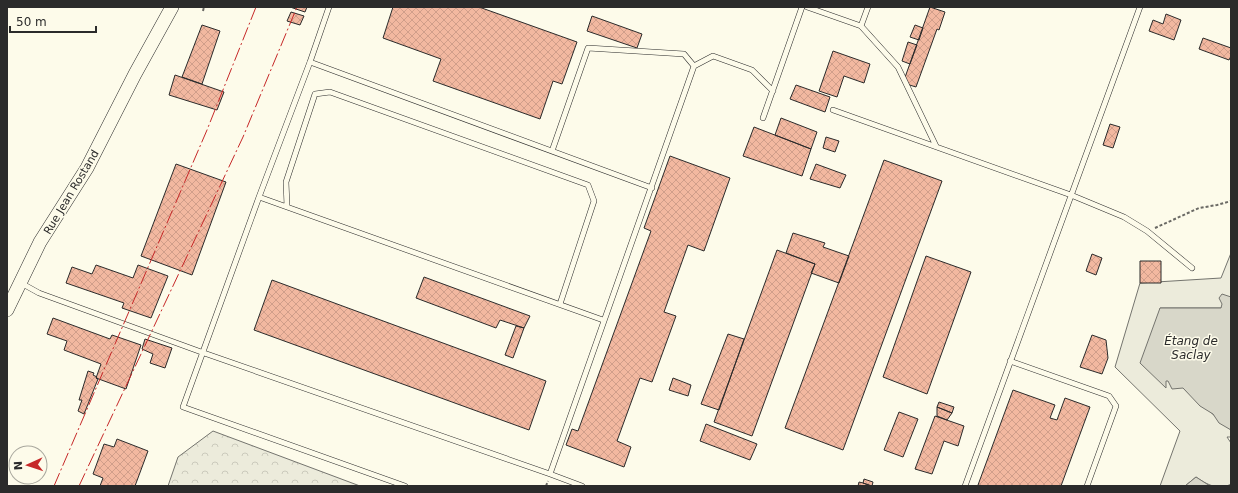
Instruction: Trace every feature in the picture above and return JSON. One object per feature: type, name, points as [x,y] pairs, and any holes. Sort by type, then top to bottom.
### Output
[{"type":"street","name":"Rue Jean Rostand","points":[[7,310],[40,242],[87,168],[135,74],[172,7]]},
{"type":"lane","points":[[329,7],[310,62],[259,196],[204,353],[183,407],[405,486]]},
{"type":"lane","points":[[763,118],[802,7]]},
{"type":"lane","points":[[807,7],[861,26],[898,67],[936,146]]},
{"type":"lane","points":[[861,26],[868,7]]},
{"type":"lane","points":[[965,486],[1140,7]]},
{"type":"lane","points":[[552,150],[588,48],[684,54],[694,66]]},
{"type":"lane","points":[[550,474],[603,320],[652,188],[694,66],[714,56],[752,70],[773,91]]},
{"type":"lane","points":[[310,62],[652,188]]},
{"type":"lane","points":[[287,206],[286,182],[315,94],[330,92],[588,185],[594,201],[560,304]]},
{"type":"lane","points":[[833,110],[1071,195],[1124,217],[1147,231],[1192,268]]},
{"type":"lane","points":[[259,196],[603,320]]},
{"type":"lane","points":[[20,283],[39,293],[204,353],[582,486]]},
{"type":"lane","points":[[1010,361],[1109,396],[1116,406],[1087,486]]},
{"type":"path","points":[[203,11],[204,7]]},
{"type":"path","points":[[1147,231],[1198,208],[1231,201]]},
{"type":"green space","points":[[1231,253],[1231,300],[1221,308],[1160,308],[1183,388],[1231,430],[1231,437],[1227,437],[1231,443],[1231,484],[1221,487],[1212,486],[1196,477],[1185,486],[1160,486],[1180,431],[1115,367],[1140,283],[1221,278]]},
{"type":"green space","points":[[213,431],[360,486],[168,486],[178,457]]},
{"type":"water","name":"Étang de Saclay","points":[[1222,294],[1231,297],[1231,430],[1219,423],[1213,414],[1200,406],[1183,388],[1172,389],[1168,381],[1166,381],[1166,388],[1140,363],[1160,308],[1221,308],[1222,304],[1219,298]]},
{"type":"water","points":[[1196,477],[1210,486],[1185,486]]},
{"type":"building","points":[[290,7],[307,7],[305,12]]},
{"type":"building","points":[[393,7],[479,7],[577,42],[562,84],[553,81],[540,119],[433,81],[441,59],[383,38]]},
{"type":"building","points":[[930,7],[945,12],[939,30],[937,29],[916,87],[903,83]]},
{"type":"building","points":[[291,12],[304,16],[300,25],[287,21]]},
{"type":"building","points":[[1166,14],[1181,20],[1174,40],[1149,31],[1153,20],[1163,24]]},
{"type":"building","points":[[592,16],[642,34],[637,48],[587,31]]},
{"type":"building","points":[[202,25],[220,31],[202,84],[182,77]]},
{"type":"building","points":[[915,25],[923,28],[919,40],[910,37]]},
{"type":"building","points":[[1203,38],[1231,48],[1231,56],[1229,60],[1199,49]]},
{"type":"building","points":[[908,42],[917,45],[910,64],[902,61]]},
{"type":"building","points":[[833,51],[870,64],[864,83],[844,76],[837,97],[819,91]]},
{"type":"building","points":[[175,75],[224,92],[217,110],[169,95]]},
{"type":"building","points":[[796,85],[830,97],[825,112],[790,99]]},
{"type":"building","points":[[781,118],[817,132],[811,149],[775,135]]},
{"type":"building","points":[[1110,124],[1120,127],[1113,148],[1103,145]]},
{"type":"building","points":[[754,127],[811,149],[802,176],[743,156]]},
{"type":"building","points":[[826,137],[839,141],[835,152],[823,148]]},
{"type":"building","points":[[670,156],[730,178],[704,251],[688,245],[664,312],[676,316],[652,382],[640,378],[617,441],[631,447],[624,467],[566,445],[572,429],[578,431],[651,231],[644,228]]},
{"type":"building","points":[[884,160],[942,181],[843,450],[785,428]]},
{"type":"building","points":[[176,164],[226,182],[192,275],[141,256]]},
{"type":"building","points":[[816,164],[846,175],[840,188],[810,179]]},
{"type":"building","points":[[793,233],[825,243],[823,247],[849,256],[839,283],[811,273],[815,264],[786,253]]},
{"type":"building","points":[[777,250],[815,264],[752,436],[714,422]]},
{"type":"building","points":[[1092,254],[1102,258],[1096,275],[1086,271]]},
{"type":"building","points":[[926,256],[971,272],[927,394],[883,377]]},
{"type":"building","points":[[1140,261],[1161,261],[1161,283],[1140,283]]},
{"type":"building","points":[[96,265],[133,278],[138,265],[168,276],[151,318],[122,308],[124,303],[66,283],[72,267],[92,274]]},
{"type":"building","points":[[424,277],[530,316],[524,328],[500,320],[496,328],[416,298]]},
{"type":"building","points":[[272,280],[546,381],[529,430],[254,330]]},
{"type":"building","points":[[53,318],[110,339],[112,335],[141,345],[126,389],[96,378],[101,364],[64,350],[67,341],[47,334]]},
{"type":"building","points":[[516,326],[524,328],[513,358],[505,355]]},
{"type":"building","points":[[728,334],[744,339],[719,410],[701,404]]},
{"type":"building","points":[[1092,335],[1106,340],[1108,358],[1102,374],[1080,367]]},
{"type":"building","points":[[145,339],[172,348],[165,368],[150,363],[153,354],[142,349]]},
{"type":"building","points":[[88,371],[94,373],[93,375],[98,379],[84,414],[78,411],[82,400],[79,400]]},
{"type":"building","points":[[673,378],[691,385],[688,396],[669,390]]},
{"type":"building","points":[[1013,390],[1055,405],[1050,418],[1057,420],[1065,398],[1090,407],[1061,486],[978,485]]},
{"type":"building","points":[[939,402],[954,407],[952,413],[937,407]]},
{"type":"building","points":[[937,407],[952,413],[947,420],[937,416]]},
{"type":"building","points":[[899,412],[918,419],[903,457],[884,450]]},
{"type":"building","points":[[935,416],[964,426],[958,446],[944,441],[932,474],[915,469]]},
{"type":"building","points":[[706,424],[757,444],[750,460],[700,441]]},
{"type":"building","points":[[117,439],[148,451],[135,486],[100,486],[103,478],[93,474],[104,444],[114,447]]},
{"type":"building","points":[[864,479],[873,482],[872,486],[863,483]]},
{"type":"building","points":[[859,482],[863,483],[871,486],[858,486]]},
{"type":"power","points":[[54,486],[207,130],[256,7]]},
{"type":"power","points":[[79,486],[243,137],[297,7]]}]
